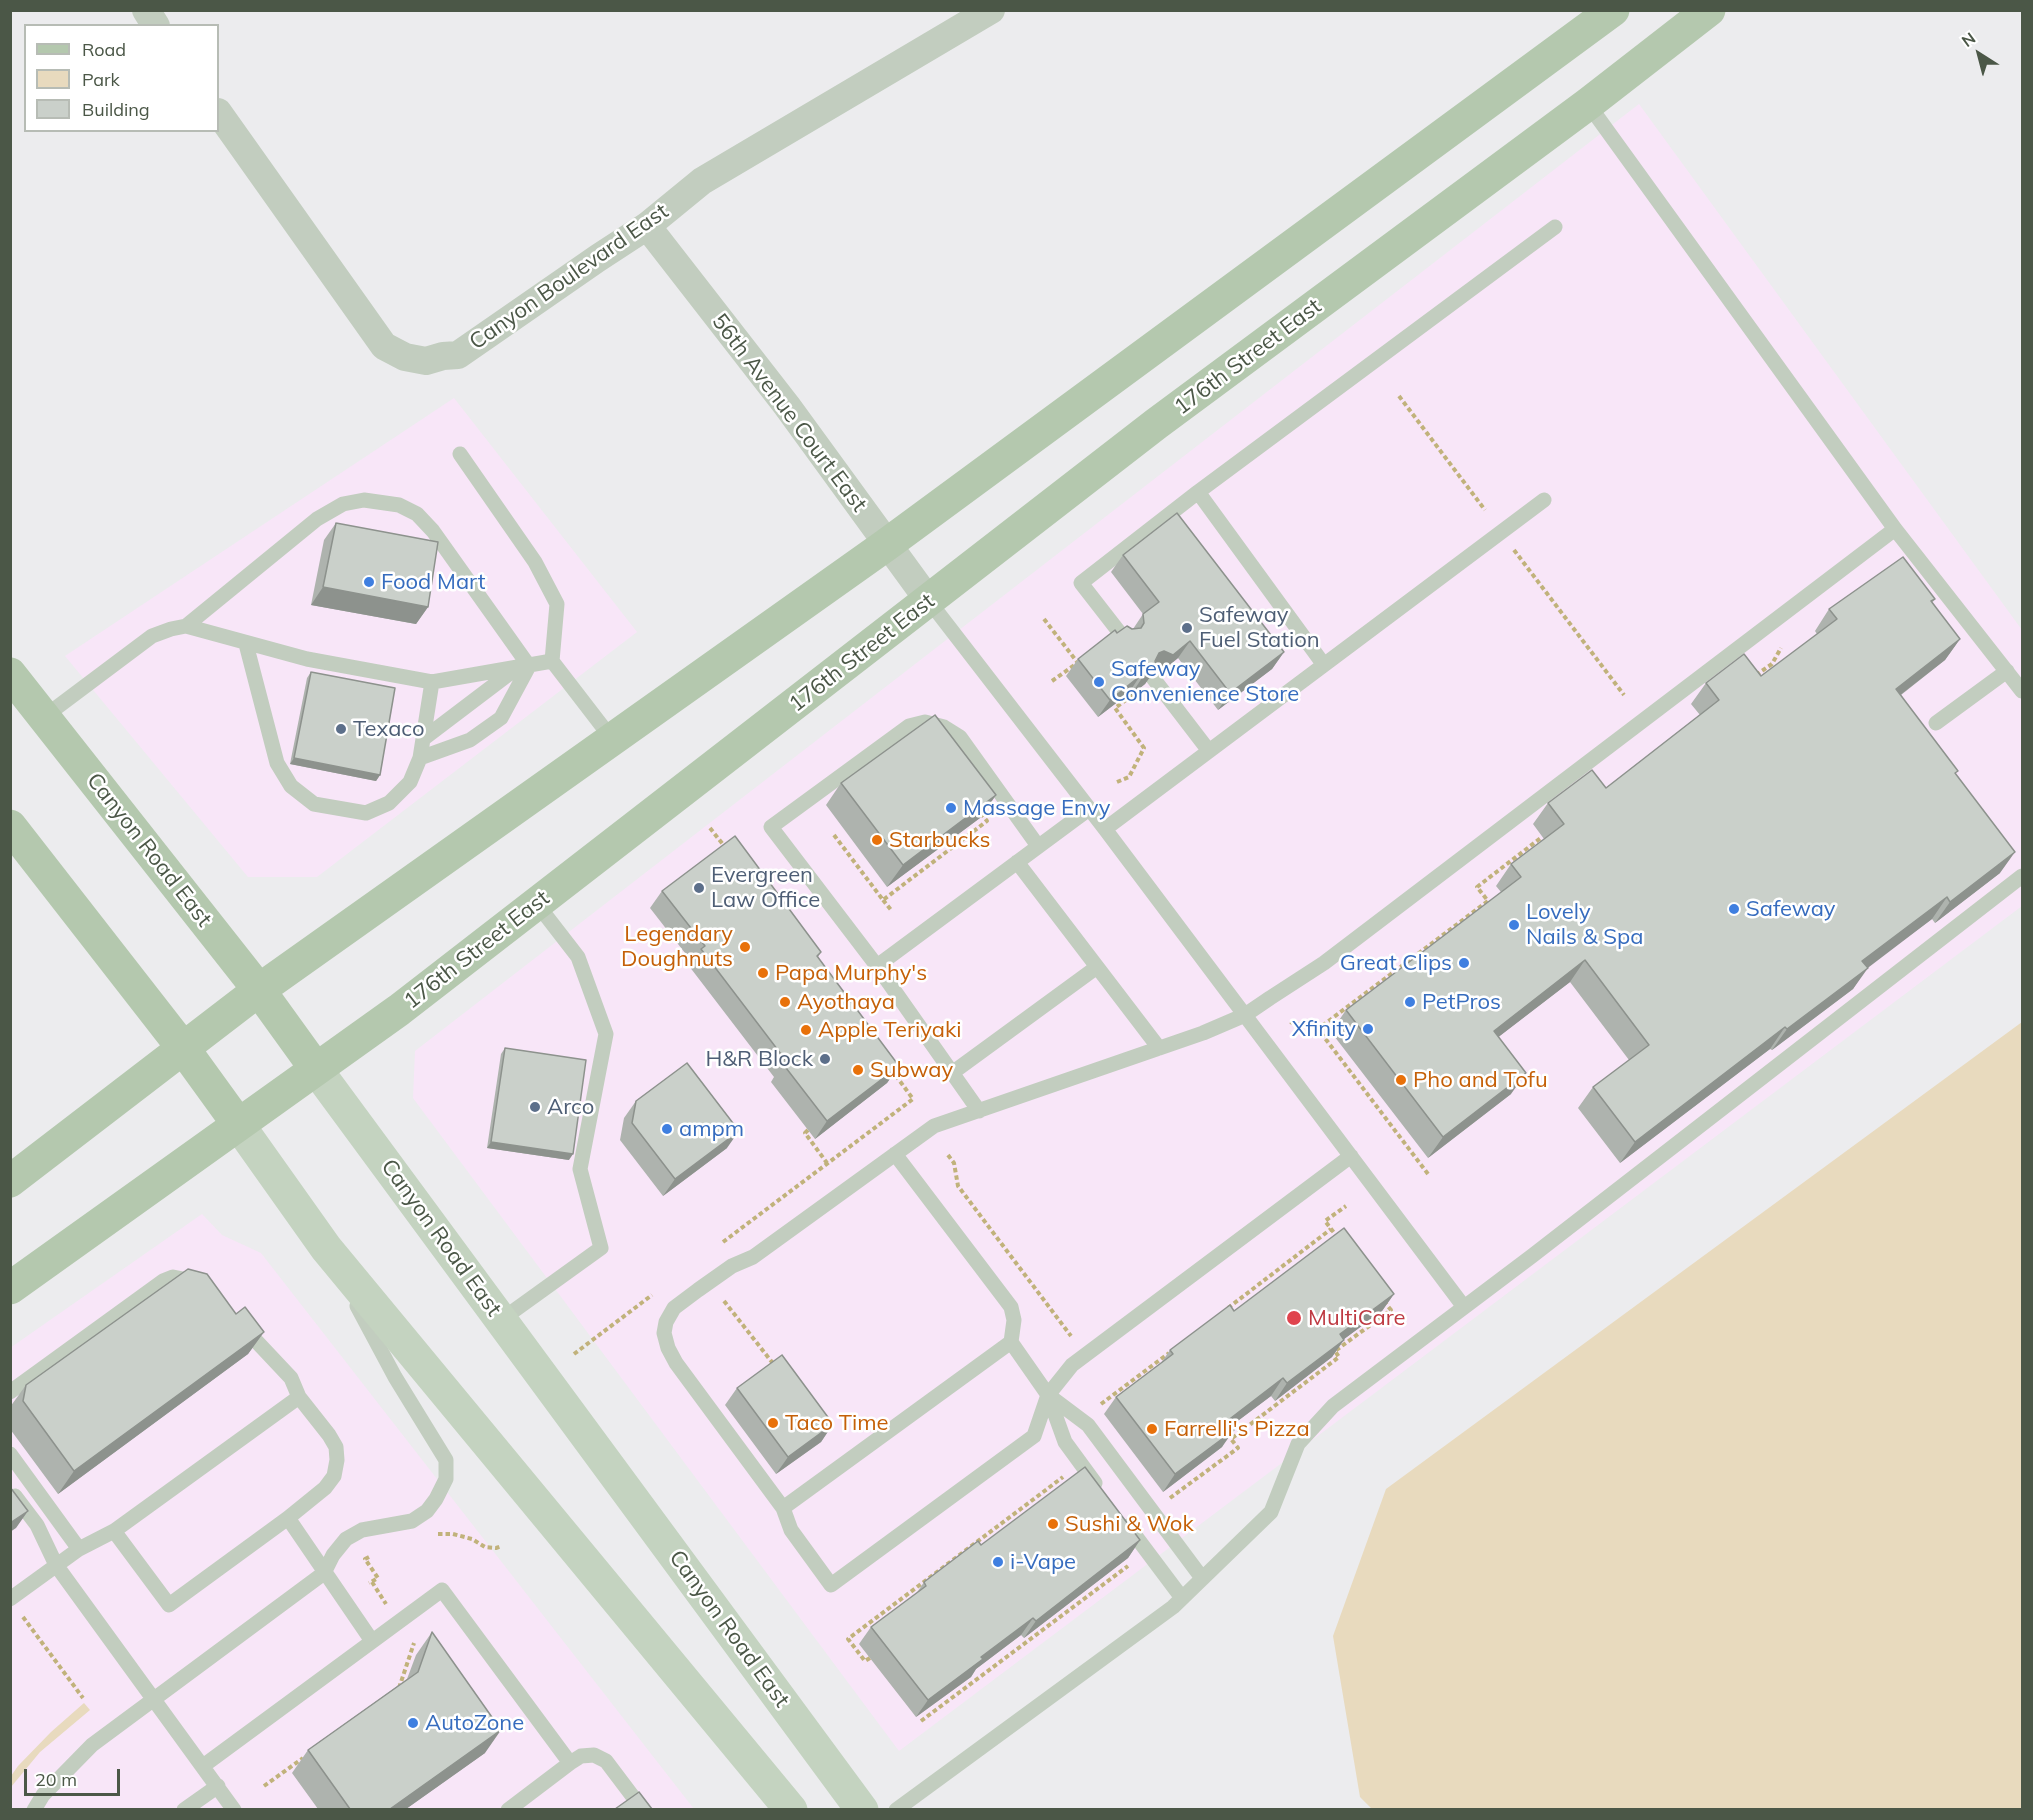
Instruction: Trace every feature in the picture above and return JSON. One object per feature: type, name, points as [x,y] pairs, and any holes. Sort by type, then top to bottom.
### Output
[{"type":"main road","points":[[10,1181],[259,990],[886,545],[1613,10]]},
{"type":"main road","name":"176th Street East","points":[[10,1288],[399,1010],[929,602],[1156,424],[1588,104],[1708,10]]},
{"type":"main road","name":"Canyon Road East","points":[[10,674],[259,990],[862,1809]]},
{"type":"main road","points":[[10,826],[183,1048],[326,1248],[791,1809]]},
{"type":"street","points":[[146,10],[155,24]]},
{"type":"street","name":"Canyon Boulevard East","points":[[219,113],[384,345],[405,357],[426,361],[458,355],[646,226],[702,181],[992,10]]},
{"type":"street","name":"56th Avenue Court East","points":[[646,226],[787,406],[929,602]]},
{"type":"lane","points":[[1588,104],[1895,529],[2022,690]]},
{"type":"lane","points":[[1123,637],[1081,583],[1198,492],[1555,227]]},
{"type":"lane","points":[[460,454],[536,562],[557,604],[552,661],[612,739]]},
{"type":"lane","points":[[1198,492],[1324,665]]},
{"type":"lane","points":[[44,717],[152,636],[186,626],[317,519],[342,504],[364,500],[399,505],[417,514],[433,531],[523,667]]},
{"type":"lane","points":[[1105,830],[1544,500]]},
{"type":"lane","points":[[1351,1156],[1072,1365],[1048,1395],[1034,1436],[831,1586],[791,1530],[783,1508],[676,1363],[664,1334],[666,1322],[675,1308],[732,1266],[753,1257],[934,1126],[1159,1048],[1245,1015],[1324,963],[1895,529]]},
{"type":"lane","points":[[929,602],[1105,830],[1464,1307]]},
{"type":"lane","points":[[186,626],[307,659],[432,682],[552,661]]},
{"type":"lane","points":[[246,644],[277,763],[291,786],[314,804],[366,813],[389,803],[410,782],[420,758],[432,682]]},
{"type":"lane","points":[[423,739],[523,667]]},
{"type":"lane","points":[[420,758],[470,740],[501,718],[523,667]]},
{"type":"lane","points":[[1936,723],[2007,671]]},
{"type":"lane","points":[[1153,678],[1209,751]]},
{"type":"lane","points":[[979,1111],[877,966],[771,827],[909,726],[925,722],[944,727],[960,737],[1038,846]]},
{"type":"lane","points":[[877,966],[1089,809]]},
{"type":"lane","points":[[1017,862],[1159,1048]]},
{"type":"lane","points":[[896,1809],[1173,1608],[1271,1512],[1298,1444],[1333,1406],[1542,1249],[2022,876]]},
{"type":"lane","points":[[501,1320],[601,1248],[580,1169],[606,1034],[578,957],[537,904]]},
{"type":"lane","points":[[952,1073],[1097,967]]},
{"type":"lane","points":[[896,1154],[1011,1306],[1014,1320],[1011,1342],[1048,1395],[1065,1442],[1108,1499]]},
{"type":"lane","points":[[34,1809],[43,1795],[92,1745],[324,1573],[333,1555],[346,1539],[362,1530],[412,1521],[427,1511],[436,1499],[446,1479],[446,1460],[395,1377],[326,1248]]},
{"type":"lane","points":[[10,1392],[163,1281],[173,1277],[186,1278],[205,1287]]},
{"type":"lane","points":[[114,1531],[169,1605],[288,1518],[325,1488],[334,1476],[337,1460],[336,1447],[329,1435],[298,1397],[291,1378],[236,1320]]},
{"type":"lane","points":[[783,1508],[1011,1342]]},
{"type":"lane","points":[[1048,1395],[1088,1425],[1202,1578]]},
{"type":"lane","points":[[10,1599],[79,1549],[114,1531],[298,1397]]},
{"type":"lane","points":[[10,1454],[79,1549]]},
{"type":"lane","points":[[12,1491],[37,1525],[56,1565],[234,1809]]},
{"type":"lane","points":[[288,1518],[372,1641]]},
{"type":"lane","points":[[1122,1518],[1182,1598]]},
{"type":"lane","points":[[203,1766],[442,1590],[570,1763]]},
{"type":"lane","points":[[508,1809],[581,1756],[594,1755],[606,1761],[643,1809]]},
{"type":"lane","points":[[184,1809],[218,1786]]},
{"type":"path","points":[[1399,396],[1485,510]]},
{"type":"path","points":[[1510,544],[1624,695]]},
{"type":"path","points":[[1044,619],[1077,663]]},
{"type":"path","points":[[1755,676],[1772,664],[1780,649],[1789,642]]},
{"type":"path","points":[[1052,681],[1087,656]]},
{"type":"path","points":[[1117,782],[1129,777],[1144,748],[1115,708],[1141,689]]},
{"type":"path","points":[[883,900],[987,821],[974,803]]},
{"type":"path","points":[[710,828],[730,855]]},
{"type":"path","points":[[834,835],[891,910]]},
{"type":"path","points":[[1318,1029],[1488,901],[1477,887],[1542,837]]},
{"type":"path","points":[[1290,1022],[1318,1029],[1428,1174]]},
{"type":"path","points":[[723,1242],[913,1099],[885,1061]]},
{"type":"path","points":[[808,1130],[805,1134],[827,1163]]},
{"type":"path","points":[[948,1155],[954,1163],[958,1186],[1071,1336]]},
{"type":"path","points":[[1344,1247],[1325,1221],[1346,1206]]},
{"type":"path","points":[[1225,1310],[1331,1229]]},
{"type":"path","points":[[574,1354],[657,1291]]},
{"type":"path","points":[[716,1292],[779,1372]]},
{"type":"path","points":[[1166,1502],[1238,1448],[1231,1439],[1339,1357],[1335,1352],[1391,1310],[1378,1292]]},
{"type":"path","points":[[1093,1410],[1173,1350]]},
{"type":"path","points":[[764,1369],[772,1363]]},
{"type":"path","points":[[870,1658],[865,1661],[848,1639],[1065,1474]]},
{"type":"path","points":[[436,1534],[453,1534],[471,1539],[485,1547],[502,1546]]},
{"type":"path","points":[[374,1553],[365,1559],[378,1578],[370,1583],[387,1605]]},
{"type":"path","points":[[921,1720],[1133,1562]]},
{"type":"path","points":[[21,1614],[83,1698]]},
{"type":"path","points":[[398,1691],[414,1643],[420,1652]]},
{"type":"path","points":[[264,1786],[312,1752]]},
{"type":"shaded area","points":[[1639,104],[2022,630],[2022,906],[899,1751],[413,1098],[415,1051]]},
{"type":"shaded area","points":[[454,398],[637,632],[317,877],[248,877],[65,656]]},
{"type":"shaded area","points":[[202,1214],[222,1235],[261,1253],[694,1809],[11,1809],[10,1348]]},
{"type":"green space","points":[[2022,1022],[2022,1809],[1372,1809],[1360,1797],[1333,1636],[1386,1489]]},
{"type":"green space","points":[[84,1703],[90,1710],[40,1752],[11,1787],[11,1776],[18,1766],[51,1732]]},
{"type":"building","name":"Safeway Fuel Station","points":[[1177,513],[1284,652],[1230,693],[1190,641],[1173,655],[1164,651],[1159,653],[1155,661],[1157,667],[1142,678],[1140,676],[1110,700],[1078,659],[1115,630],[1117,633],[1127,626],[1132,629],[1141,628],[1144,623],[1143,614],[1159,602],[1123,555]]},
{"type":"building","name":"Food Mart","points":[[336,523],[438,542],[428,607],[323,587]]},
{"type":"building","name":"Safeway","points":[[1903,557],[1935,599],[1931,601],[1960,639],[1896,689],[1958,771],[1955,773],[2015,852],[1950,902],[1947,897],[1862,961],[1868,968],[1787,1029],[1785,1027],[1635,1142],[1593,1087],[1649,1045],[1585,960],[1494,1031],[1526,1073],[1443,1137],[1346,1010],[1521,877],[1511,864],[1564,824],[1548,803],[1592,770],[1606,788],[1719,700],[1706,683],[1744,654],[1761,676],[1837,619],[1829,609]]},
{"type":"building","name":"Texaco","points":[[311,672],[395,688],[380,775],[294,758]]},
{"type":"building","points":[[935,715],[996,795],[903,865],[841,783]]},
{"type":"building","points":[[735,836],[821,952],[817,956],[899,1066],[827,1121],[783,1064],[787,1062],[701,949],[705,946],[662,891]]},
{"type":"building","name":"Arco","points":[[505,1048],[586,1060],[573,1154],[491,1142]]},
{"type":"building","name":"ampm","points":[[687,1063],[739,1131],[675,1179],[632,1123],[636,1101]]},
{"type":"building","points":[[1344,1228],[1394,1294],[1340,1334],[1344,1340],[1287,1383],[1283,1378],[1227,1421],[1234,1430],[1175,1474],[1116,1397],[1173,1354],[1170,1350],[1230,1305],[1234,1311]]},
{"type":"building","points":[[188,1269],[207,1274],[236,1314],[245,1307],[264,1332],[74,1471],[23,1401],[26,1385]]},
{"type":"building","points":[[782,1355],[833,1424],[788,1457],[737,1388]]},
{"type":"building","points":[[1085,1467],[1140,1540],[1036,1621],[1033,1618],[981,1657],[983,1659],[928,1700],[871,1627],[926,1586],[924,1582],[978,1541],[981,1545]]},
{"type":"building","points":[[10,1487],[28,1511],[10,1523]]},
{"type":"building","name":"AutoZone","points":[[432,1632],[501,1730],[390,1809],[350,1809],[308,1750],[418,1672]]},
{"type":"building","points":[[639,1792],[652,1809],[615,1809]]},
{"type":"place","name":"Food Mart","points":[[369,582]]},
{"type":"place","name":"Safeway Fuel Station","points":[[1187,628]]},
{"type":"place","name":"Safeway Convenience Store","points":[[1099,682]]},
{"type":"place","name":"Texaco","points":[[341,729]]},
{"type":"place","name":"Massage Envy","points":[[951,808]]},
{"type":"place","name":"Starbucks","points":[[877,840]]},
{"type":"place","name":"Evergreen Law Office","points":[[699,888]]},
{"type":"place","name":"Safeway","points":[[1734,909]]},
{"type":"place","name":"Lovely Nails & Spa","points":[[1514,925]]},
{"type":"place","name":"Legendary Doughnuts","points":[[745,947]]},
{"type":"place","name":"Great Clips","points":[[1464,963]]},
{"type":"place","name":"Papa Murphy's","points":[[763,973]]},
{"type":"place","name":"Ayothaya","points":[[785,1002]]},
{"type":"place","name":"PetPros","points":[[1410,1002]]},
{"type":"place","name":"Xfinity","points":[[1368,1029]]},
{"type":"place","name":"Apple Teriyaki","points":[[806,1030]]},
{"type":"place","name":"H&R Block","points":[[825,1059]]},
{"type":"place","name":"Subway","points":[[858,1070]]},
{"type":"place","name":"Pho and Tofu","points":[[1401,1080]]},
{"type":"place","name":"Arco","points":[[535,1107]]},
{"type":"place","name":"ampm","points":[[667,1129]]},
{"type":"place","name":"MultiCare","points":[[1294,1318]]},
{"type":"place","name":"Taco Time","points":[[773,1423]]},
{"type":"place","name":"Farrelli's Pizza","points":[[1152,1429]]},
{"type":"place","name":"Sushi & Wok","points":[[1053,1524]]},
{"type":"place","name":"i-Vape","points":[[998,1562]]},
{"type":"place","name":"AutoZone","points":[[413,1723]]}]
